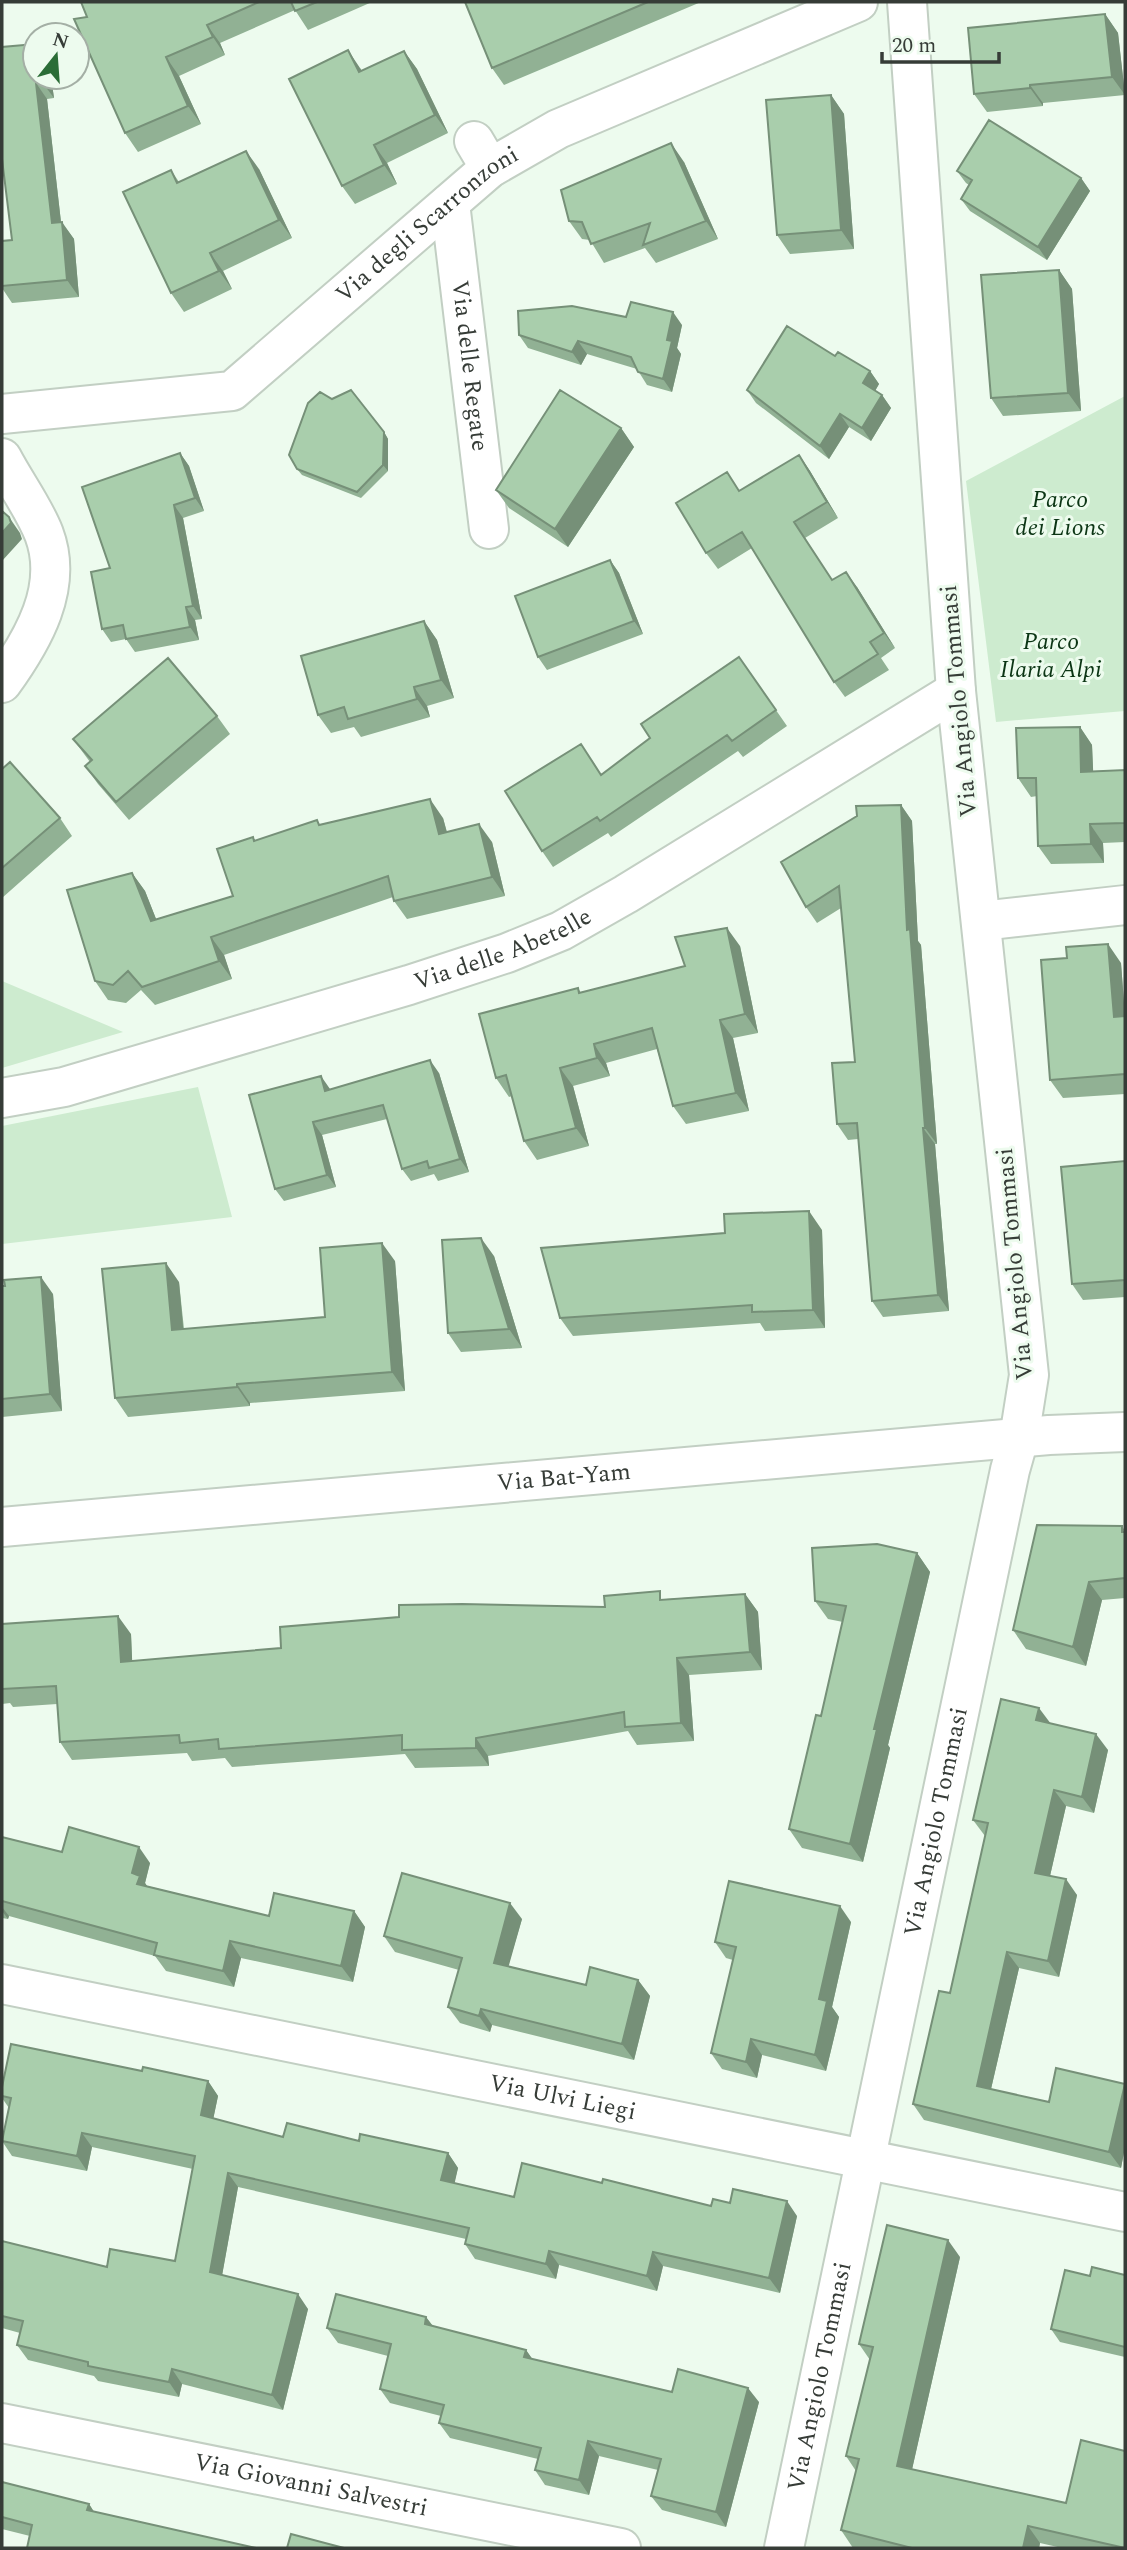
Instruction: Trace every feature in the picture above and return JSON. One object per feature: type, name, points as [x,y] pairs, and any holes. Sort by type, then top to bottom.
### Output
[{"type":"street","name":"Via degli Scarronzoni","points":[[2,414],[232,391],[450,202],[482,155],[558,129],[858,2]]},
{"type":"street","name":"Via Angiolo Tommasi","points":[[784,2548],[1018,1438],[1029,1375],[956,691],[907,2]]},
{"type":"street","name":"Via delle Regate","points":[[450,202],[489,529]]},
{"type":"street","points":[[2,458],[43,532],[50,556],[50,586],[43,612],[26,647],[2,683]]},
{"type":"street","name":"Via delle Abetelle","points":[[2,1098],[64,1087],[409,985],[507,953],[561,930],[626,894],[956,691]]},
{"type":"street","points":[[981,921],[1125,905]]},
{"type":"street","name":"Via Bat-Yam","points":[[2,1527],[1018,1438],[1125,1432]]},
{"type":"street","name":"Via Ulvi Liegi","points":[[2,1984],[1125,2212]]},
{"type":"street","name":"Via Giovanni Salvestri","points":[[2,2423],[621,2548]]},
{"type":"green space","points":[[1125,396],[1125,711],[996,722],[966,481]]},
{"type":"green space","points":[[2,981],[123,1032],[2,1068]]},
{"type":"green space","points":[[198,1087],[232,1217],[2,1244],[2,1126]]},
{"type":"building","points":[[81,2],[259,2],[207,25],[213,37],[166,57],[188,106],[125,133],[91,57],[91,21],[74,19],[87,17]]},
{"type":"building","points":[[291,2],[317,2],[295,11]]},
{"type":"building","points":[[465,2],[648,2],[492,68]]},
{"type":"building","points":[[1105,14],[1112,77],[974,94],[968,28]]},
{"type":"building","points":[[21,45],[21,91],[37,91],[52,223],[62,222],[67,280],[2,286],[2,241],[12,240],[2,159],[2,47]]},
{"type":"building","points":[[348,50],[359,72],[404,51],[435,115],[374,145],[384,165],[342,186],[289,79]]},
{"type":"building","points":[[831,95],[841,230],[777,235],[766,100]]},
{"type":"building","points":[[989,120],[1081,178],[1038,247],[961,199],[972,180],[957,171]]},
{"type":"building","points":[[671,143],[706,221],[643,245],[650,223],[591,244],[582,222],[569,221],[561,190]]},
{"type":"building","points":[[246,151],[279,220],[210,253],[219,271],[171,293],[123,192],[171,170],[177,183]]},
{"type":"building","points":[[1059,270],[1068,393],[991,398],[981,275]]},
{"type":"building","points":[[631,302],[673,312],[667,340],[672,341],[663,379],[638,372],[631,357],[578,341],[572,352],[519,335],[518,311],[572,306],[626,317]]},
{"type":"building","points":[[787,326],[835,356],[838,352],[870,371],[863,383],[882,395],[862,428],[840,414],[820,446],[747,390]]},
{"type":"building","points":[[351,390],[384,432],[383,465],[357,492],[297,469],[289,455],[308,403],[320,392],[332,399]]},
{"type":"building","points":[[560,390],[621,428],[555,529],[496,490]]},
{"type":"building","points":[[180,453],[195,498],[174,505],[193,606],[186,607],[190,627],[126,639],[123,625],[102,629],[91,572],[110,568],[82,487]]},
{"type":"building","points":[[799,455],[827,502],[794,522],[832,580],[846,572],[884,633],[870,642],[878,654],[834,682],[742,532],[706,553],[676,503],[727,472],[739,491]]},
{"type":"building","points":[[2,511],[11,523],[2,533]]},
{"type":"building","points":[[610,560],[634,621],[538,657],[515,596]]},
{"type":"building","points":[[424,621],[441,680],[414,687],[417,699],[348,719],[344,707],[318,715],[301,656]]},
{"type":"building","points":[[739,657],[776,710],[732,741],[727,735],[600,821],[597,817],[542,851],[505,791],[581,744],[601,775],[650,738],[641,724]]},
{"type":"building","points":[[168,658],[217,716],[116,802],[85,766],[92,760],[73,739]]},
{"type":"building","points":[[1080,727],[1081,772],[1125,770],[1125,823],[1090,824],[1091,844],[1038,846],[1036,778],[1018,778],[1016,728]]},
{"type":"building","points":[[10,762],[60,818],[2,868],[2,769]]},
{"type":"building","points":[[430,799],[439,834],[479,824],[492,877],[394,901],[388,876],[211,937],[219,961],[142,987],[128,971],[113,985],[95,981],[67,890],[132,873],[151,921],[233,896],[217,849],[253,837],[254,841],[317,820],[319,825]]},
{"type":"building","points":[[901,805],[907,930],[910,929],[923,1128],[938,1295],[872,1301],[857,1123],[837,1124],[832,1063],[855,1062],[839,886],[806,907],[781,862],[857,816],[856,806]]},
{"type":"building","points":[[727,928],[745,1014],[720,1020],[736,1093],[673,1106],[652,1028],[594,1044],[597,1058],[560,1068],[576,1128],[524,1141],[506,1075],[496,1078],[479,1014],[578,988],[579,993],[685,966],[675,937]]},
{"type":"building","points":[[1108,944],[1114,1017],[1125,1016],[1125,1074],[1050,1080],[1041,960],[1067,958],[1066,947]]},
{"type":"building","points":[[430,1060],[460,1159],[429,1168],[427,1161],[402,1169],[383,1105],[313,1122],[327,1175],[275,1189],[249,1095],[321,1076],[325,1091]]},
{"type":"building","points":[[1125,1161],[1125,1280],[1072,1284],[1061,1167]]},
{"type":"building","points":[[809,1211],[813,1310],[752,1312],[752,1305],[560,1318],[541,1248],[725,1233],[724,1214]]},
{"type":"building","points":[[481,1238],[509,1329],[448,1333],[442,1240]]},
{"type":"building","points":[[382,1243],[392,1372],[237,1384],[237,1387],[115,1398],[102,1269],[166,1263],[172,1330],[325,1317],[320,1248]]},
{"type":"building","points":[[41,1277],[50,1394],[2,1399],[2,1286],[5,1286],[4,1280]]},
{"type":"building","points":[[1037,1525],[1122,1526],[1122,1532],[1125,1532],[1125,1578],[1089,1582],[1073,1647],[1013,1630]]},
{"type":"building","points":[[877,1544],[917,1553],[874,1729],[877,1729],[850,1844],[789,1829],[816,1715],[821,1716],[846,1606],[815,1601],[812,1548]]},
{"type":"building","points":[[660,1591],[660,1600],[745,1594],[750,1652],[677,1658],[681,1723],[625,1727],[624,1712],[476,1738],[476,1748],[402,1750],[402,1735],[219,1749],[218,1739],[180,1743],[179,1735],[60,1742],[56,1686],[2,1689],[2,1624],[118,1616],[121,1662],[281,1648],[280,1627],[399,1617],[399,1605],[605,1607],[604,1596]]},
{"type":"building","points":[[1001,1699],[1039,1708],[1036,1720],[1096,1734],[1082,1797],[1054,1790],[1035,1873],[1066,1879],[1048,1961],[1007,1952],[977,2086],[1049,2102],[1056,2068],[1125,2084],[1109,2152],[913,2104],[939,1991],[950,1993],[988,1823],[973,1820]]},
{"type":"building","points":[[69,1827],[139,1847],[132,1873],[140,1876],[137,1884],[269,1916],[274,1893],[354,1911],[341,1966],[230,1941],[223,1971],[154,1955],[157,1943],[2,1901],[2,1837],[62,1852]]},
{"type":"building","points":[[402,1873],[510,1903],[494,1963],[586,1985],[590,1967],[638,1980],[622,2044],[481,2009],[479,2016],[448,2007],[462,1958],[384,1936]]},
{"type":"building","points":[[729,1881],[840,1906],[819,1999],[827,2001],[815,2055],[751,2039],[746,2062],[711,2053],[736,1947],[715,1942]]},
{"type":"building","points":[[11,2044],[142,2071],[143,2067],[208,2081],[201,2115],[283,2137],[287,2123],[359,2141],[360,2134],[448,2153],[441,2180],[514,2197],[522,2163],[602,2183],[603,2179],[711,2206],[713,2199],[730,2203],[733,2189],[787,2201],[769,2278],[653,2252],[647,2276],[549,2251],[546,2264],[465,2244],[469,2228],[228,2173],[210,2272],[298,2294],[272,2395],[172,2369],[169,2382],[88,2366],[88,2362],[17,2345],[23,2321],[2,2316],[2,2241],[107,2267],[110,2249],[175,2261],[195,2156],[82,2133],[77,2156],[2,2141],[11,2098],[2,2096],[2,2087]]},
{"type":"building","points":[[887,2225],[948,2240],[897,2466],[1066,2503],[1081,2440],[1125,2451],[1125,2548],[1028,2526],[1023,2548],[912,2548],[841,2530],[859,2459],[846,2456],[873,2347],[859,2344]]},
{"type":"building","points":[[1092,2267],[1125,2275],[1125,2347],[1051,2329],[1065,2270],[1090,2276]]},
{"type":"building","points":[[336,2294],[426,2317],[425,2324],[526,2350],[524,2357],[672,2392],[678,2369],[748,2388],[716,2512],[651,2496],[661,2459],[588,2441],[579,2480],[535,2470],[541,2448],[439,2423],[444,2405],[380,2389],[391,2344],[327,2328]]},
{"type":"building","points":[[2,2482],[89,2504],[87,2510],[256,2548],[27,2548],[32,2525],[2,2517]]},
{"type":"building","points":[[291,2534],[344,2548],[287,2548]]},
{"type":"park label","name":"Parco dei Lions","points":[[1060,514]]},
{"type":"park label","name":"Parco Ilaria Alpi","points":[[1051,656]]}]
